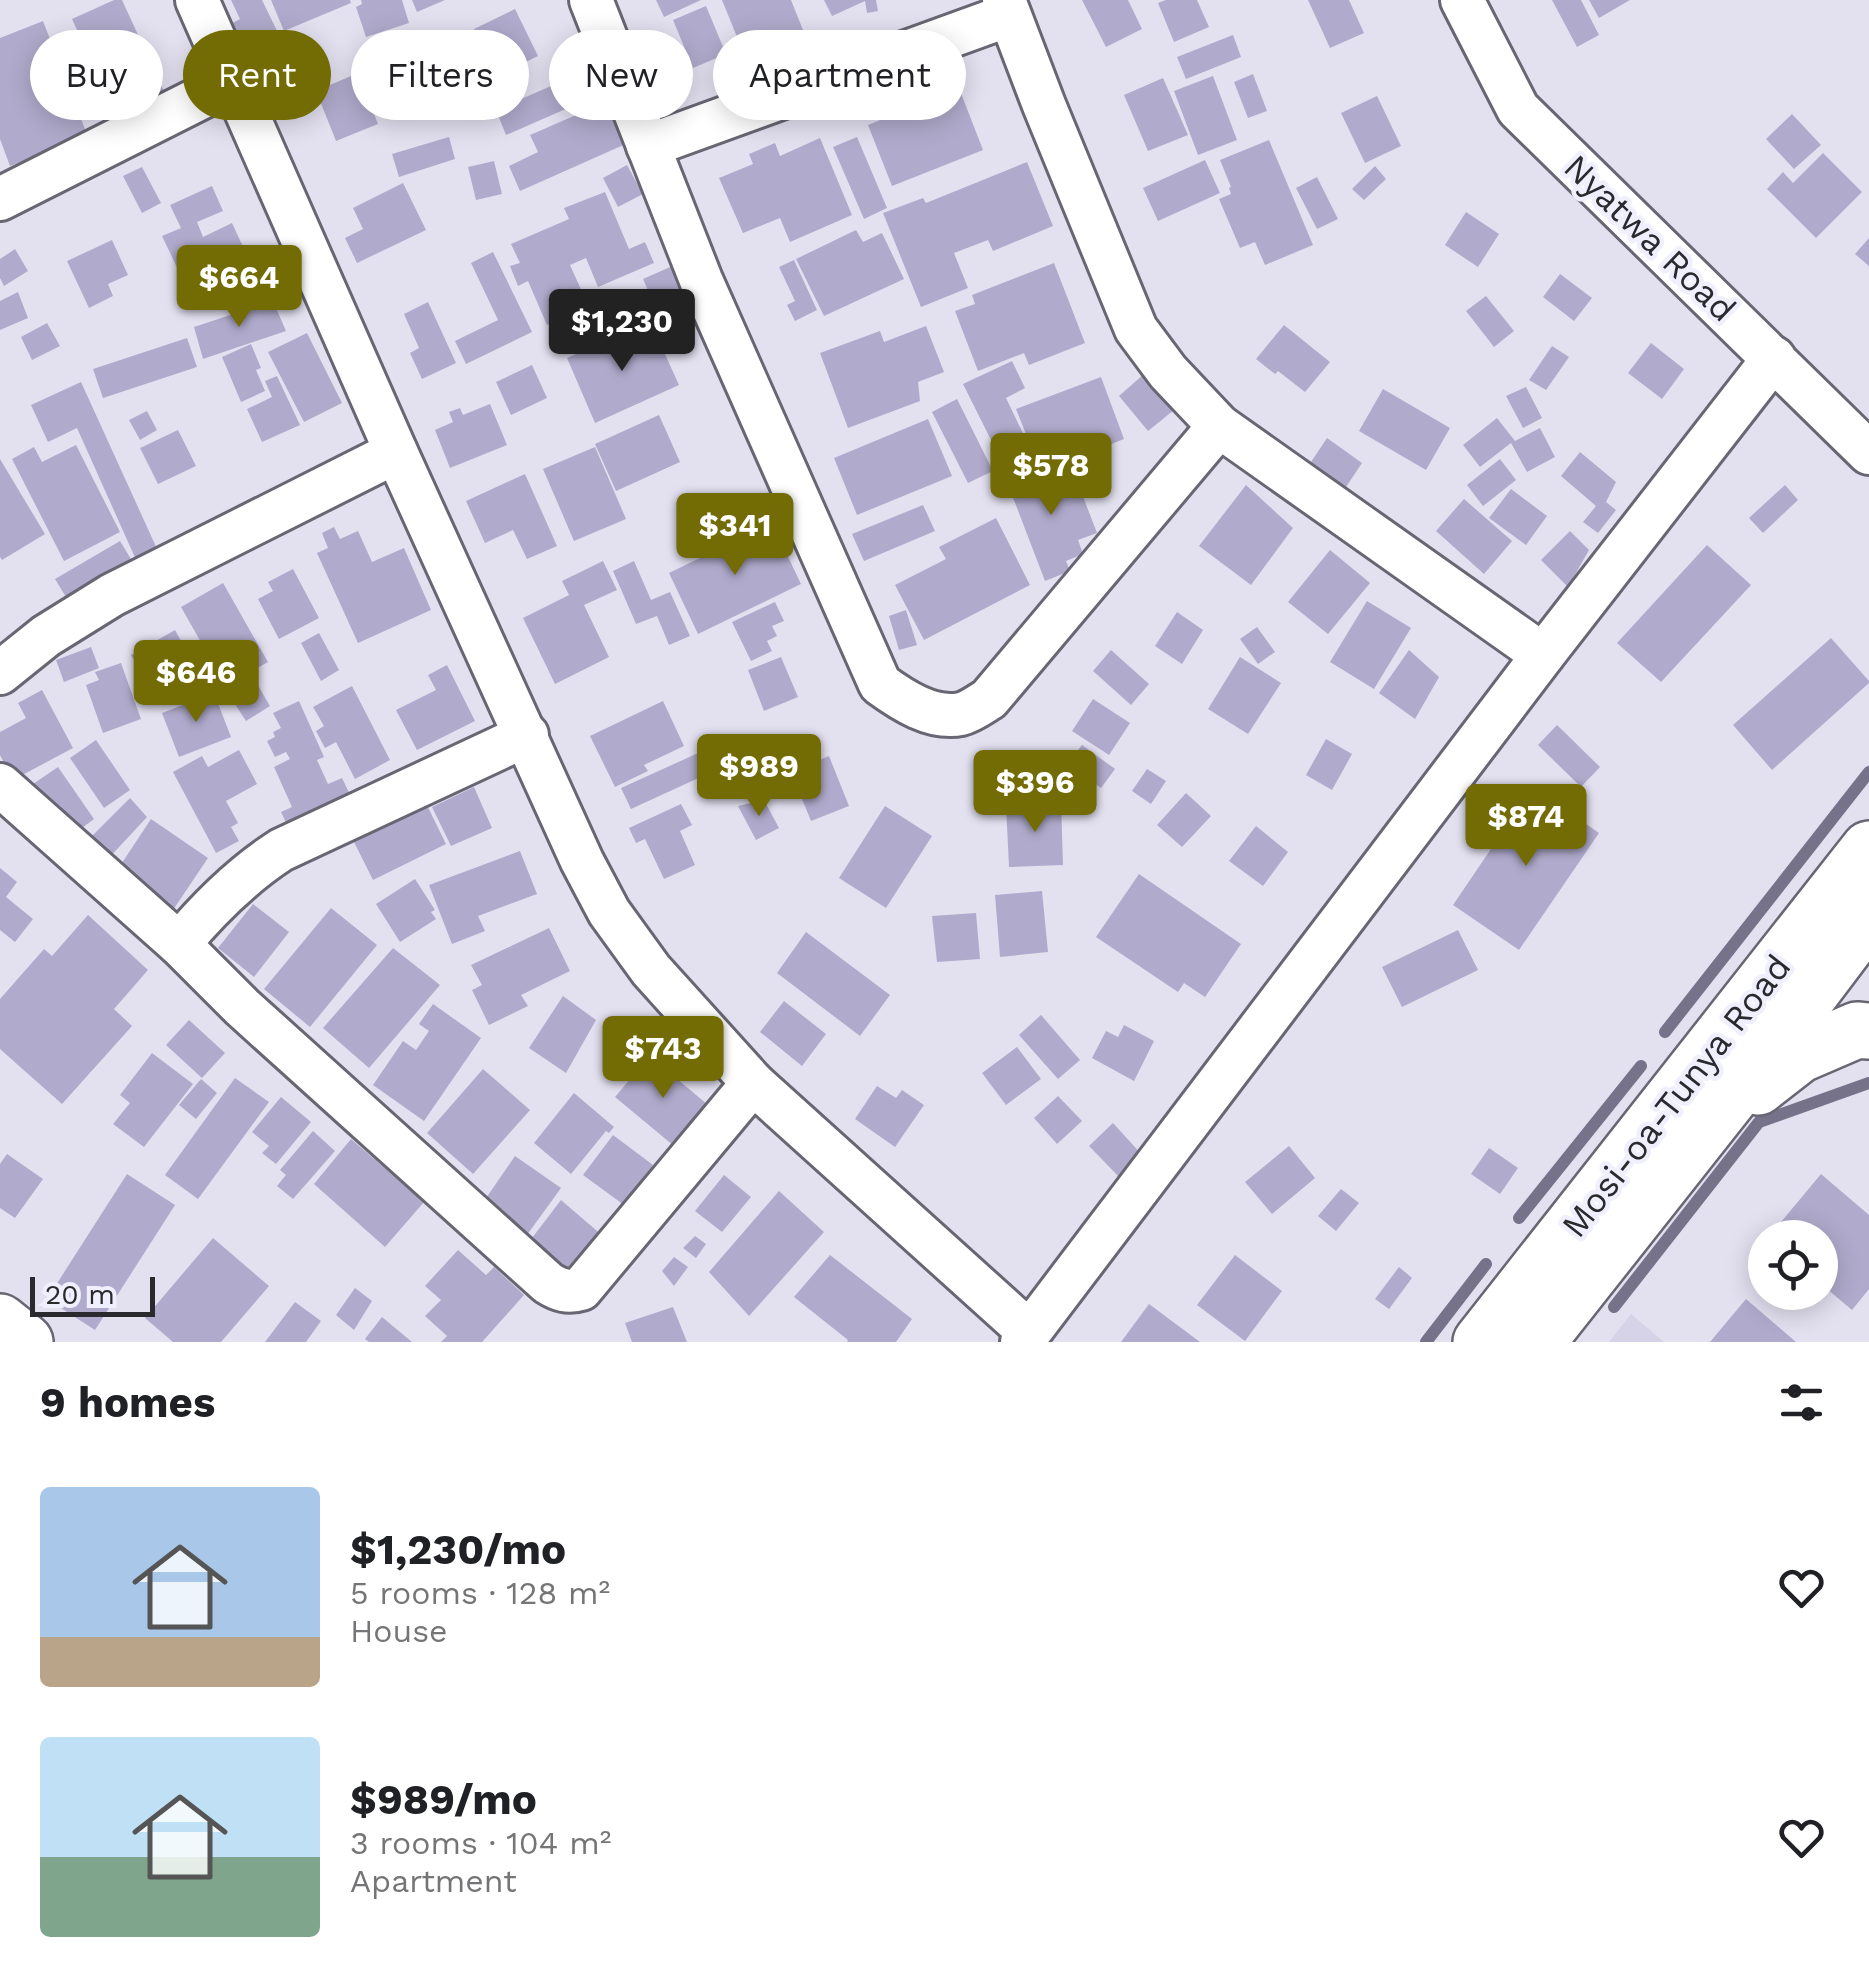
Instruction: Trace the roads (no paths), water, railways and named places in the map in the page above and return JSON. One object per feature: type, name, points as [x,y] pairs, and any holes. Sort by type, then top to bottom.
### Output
[{"type":"main road","name":"Mosi-oa-Tunya Road","points":[[1536,1342],[1770,1048],[1856,922],[1869,849]]},
{"type":"main road","name":"Mosi-oa-Tunya Road","points":[[1481,1342],[1856,922]]},
{"type":"main road","points":[[1690,1147],[1735,1104],[1799,1056],[1858,1030],[1869,1031]]},
{"type":"main road","points":[[0,1322],[24,1342]]},
{"type":"street","points":[[197,0],[211,30]]},
{"type":"street","points":[[591,0],[701,280],[880,684],[931,713],[962,714],[990,699],[1219,426]]},
{"type":"street","name":"Nyatwa Road","points":[[1462,0],[1518,109],[1869,453]]},
{"type":"street","points":[[648,146],[1007,8],[1136,330],[1168,372],[1219,426],[1542,655]]},
{"type":"street","points":[[0,199],[183,107]]},
{"type":"street","points":[[251,120],[396,452],[582,861],[609,912],[651,970],[753,1083],[1026,1337],[1542,655],[1774,358]]},
{"type":"street","points":[[0,673],[46,636],[112,594],[396,452]]},
{"type":"street","points":[[179,944],[229,889],[281,850],[526,735]]},
{"type":"street","points":[[0,784],[179,944],[242,1008],[559,1290],[581,1289],[753,1083]]},
{"type":"waterway","points":[[1665,1032],[1869,772]]},
{"type":"waterway","points":[[1519,1218],[1641,1066]]},
{"type":"waterway","points":[[1614,1307],[1759,1122],[1869,1083]]},
{"type":"waterway","points":[[1426,1342],[1486,1264]]}]
